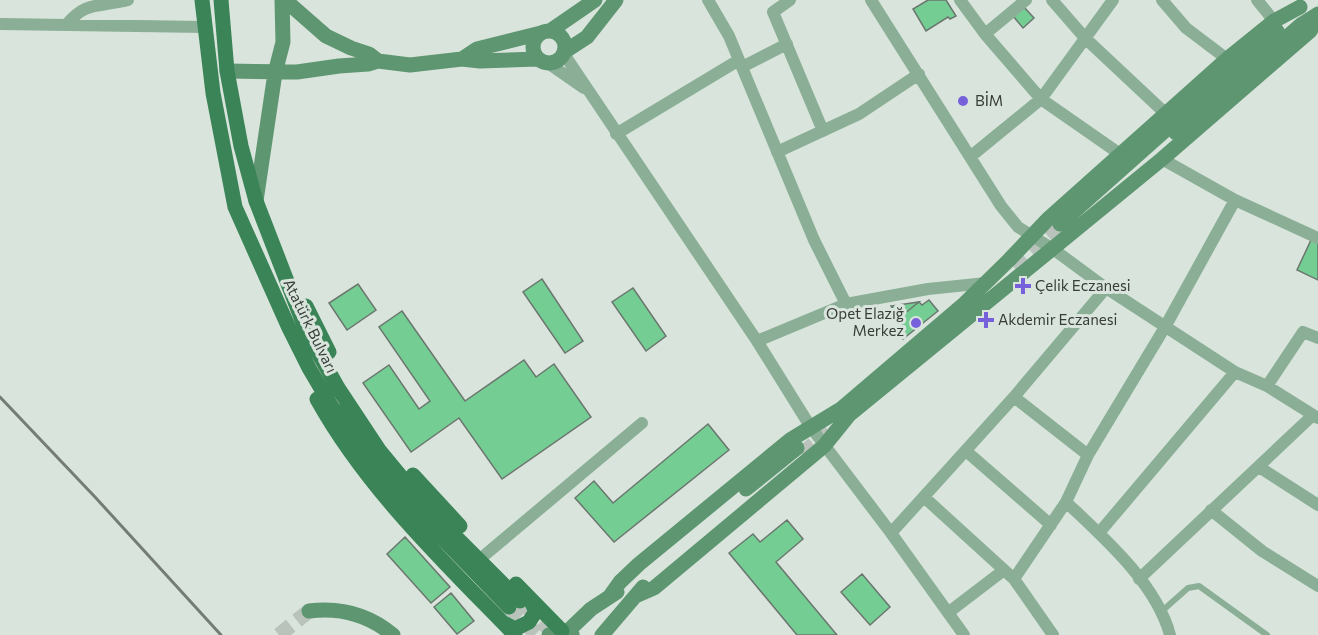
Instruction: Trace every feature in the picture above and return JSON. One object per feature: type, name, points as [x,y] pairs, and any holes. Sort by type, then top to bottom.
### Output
[{"type":"main road","name":"Atatürk Bulvarı","points":[[202,0],[213,93],[235,207],[289,328],[332,407],[414,509],[518,600]]},
{"type":"main road","name":"Atatürk Bulvarı","points":[[221,0],[227,71],[241,146],[256,201],[307,333],[338,388],[379,450],[427,508],[518,600]]},
{"type":"main road","points":[[283,0],[326,36],[369,54],[378,61]]},
{"type":"main road","points":[[283,0],[282,42],[275,73],[256,201],[346,386],[372,425],[432,497],[486,554],[518,600],[563,633],[591,609],[624,588],[800,451],[649,579],[638,595],[602,635]]},
{"type":"main road","points":[[543,61],[535,56],[533,46],[537,37],[595,0]]},
{"type":"main road","points":[[227,71],[275,73],[368,64],[378,61],[410,65],[462,59],[557,61],[564,53],[587,37],[616,0]]},
{"type":"main road","points":[[610,596],[620,582],[639,564],[790,440],[841,409],[986,283],[1032,235],[1227,59],[1274,21],[1304,4]]},
{"type":"main road","points":[[1304,4],[1062,226],[1302,24],[1318,16]]},
{"type":"main road","points":[[638,595],[654,588],[824,446],[849,415],[1162,159],[1310,31],[1318,16]]},
{"type":"main road","points":[[462,59],[477,49],[545,32],[560,35],[563,39],[564,53]]},
{"type":"main road","points":[[235,207],[252,269],[285,340],[328,419],[381,492],[515,635]]},
{"type":"main road","points":[[502,621],[514,629],[520,628],[532,619],[536,611],[518,600]]},
{"type":"main road","points":[[309,611],[334,609],[349,612],[378,624],[393,635]]},
{"type":"street","points":[[66,25],[75,11],[82,6],[128,0]]},
{"type":"street","points":[[708,0],[729,36],[814,240],[846,304]]},
{"type":"street","points":[[790,0],[773,12],[823,131]]},
{"type":"street","points":[[871,0],[970,158],[1009,218],[1018,227],[1234,372],[1267,386],[1316,416],[1211,510],[1139,579]]},
{"type":"street","points":[[960,0],[985,34],[1041,99],[1120,154]]},
{"type":"street","points":[[985,34],[1026,0]]},
{"type":"street","points":[[1052,0],[1085,38],[1165,113]]},
{"type":"street","points":[[970,158],[1041,99],[1113,0]]},
{"type":"street","points":[[1162,0],[1186,28],[1227,59]]},
{"type":"street","points":[[1257,0],[1274,21]]},
{"type":"street","points":[[0,24],[204,27]]},
{"type":"street","points":[[616,134],[741,64],[787,44]]},
{"type":"street","points":[[564,53],[616,134],[757,341],[810,426],[964,635]]},
{"type":"street","points":[[543,61],[588,90]]},
{"type":"street","points":[[777,152],[859,114],[919,74]]},
{"type":"street","points":[[1162,159],[1234,200],[1318,238]]},
{"type":"street","points":[[1014,579],[1066,502],[1089,454],[1165,327],[1234,200]]},
{"type":"street","points":[[757,341],[846,304],[928,289],[986,283]]},
{"type":"street","points":[[891,533],[1014,397],[1106,288]]},
{"type":"street","points":[[1267,386],[1303,332],[1318,338]]},
{"type":"street","points":[[1099,533],[1234,372]]},
{"type":"street","points":[[1014,397],[1089,454]]},
{"type":"street","points":[[486,554],[642,423]]},
{"type":"street","points":[[966,451],[1051,525]]},
{"type":"street","points":[[1259,467],[1318,505]]},
{"type":"street","points":[[925,498],[1014,579],[1053,635]]},
{"type":"street","points":[[1066,502],[1099,533],[1139,579],[1162,611],[1170,635]]},
{"type":"street","points":[[1211,510],[1262,551],[1318,586]]},
{"type":"street","points":[[949,612],[1004,570]]},
{"type":"lane","points":[[1162,611],[1188,588],[1199,586],[1267,635]]},
{"type":"building","points":[[928,0],[946,0],[956,16],[950,19],[948,17],[926,31],[913,9]]},
{"type":"building","points":[[1024,7],[1034,18],[1023,28],[1013,16]]},
{"type":"building","points":[[1311,240],[1318,243],[1318,280],[1297,270]]},
{"type":"building","points":[[542,279],[583,341],[565,353],[523,292]]},
{"type":"building","points":[[358,284],[376,310],[347,330],[329,303]]},
{"type":"building","points":[[633,288],[666,336],[646,351],[612,302]]},
{"type":"building","points":[[929,300],[938,311],[903,339],[894,329],[903,322],[899,318],[919,302],[922,305]]},
{"type":"building","points":[[919,302],[899,318],[891,306]]},
{"type":"building","points":[[402,311],[465,401],[524,360],[536,377],[554,364],[591,417],[502,479],[459,418],[411,452],[363,383],[389,365],[419,409],[430,401],[379,327]]},
{"type":"building","points":[[708,424],[729,450],[614,542],[575,498],[594,481],[613,503]]},
{"type":"building","points":[[787,520],[803,539],[776,562],[837,635],[797,635],[729,553],[753,534],[760,542]]},
{"type":"building","points":[[405,537],[450,587],[431,603],[387,554]]},
{"type":"building","points":[[862,574],[890,607],[870,625],[841,592]]},
{"type":"building","points":[[451,593],[474,621],[457,634],[434,607]]},
{"type":"tunnel","points":[[1012,265],[1060,224]]},
{"type":"tunnel","points":[[802,454],[829,431]]},
{"type":"tunnel","points":[[525,605],[555,635]]},
{"type":"tunnel","points":[[509,607],[537,635]]},
{"type":"tunnel","points":[[279,635],[309,611]]},
{"type":"railway","points":[[0,397],[221,635]]},
{"type":"place","name":"BİM","points":[[963,101]]},
{"type":"place","name":"Çelik Eczanesi","points":[[1023,286]]},
{"type":"place","name":"Akdemir Eczanesi","points":[[986,320]]},
{"type":"place","name":"Opet Elazığ Merkez","points":[[916,323]]}]
